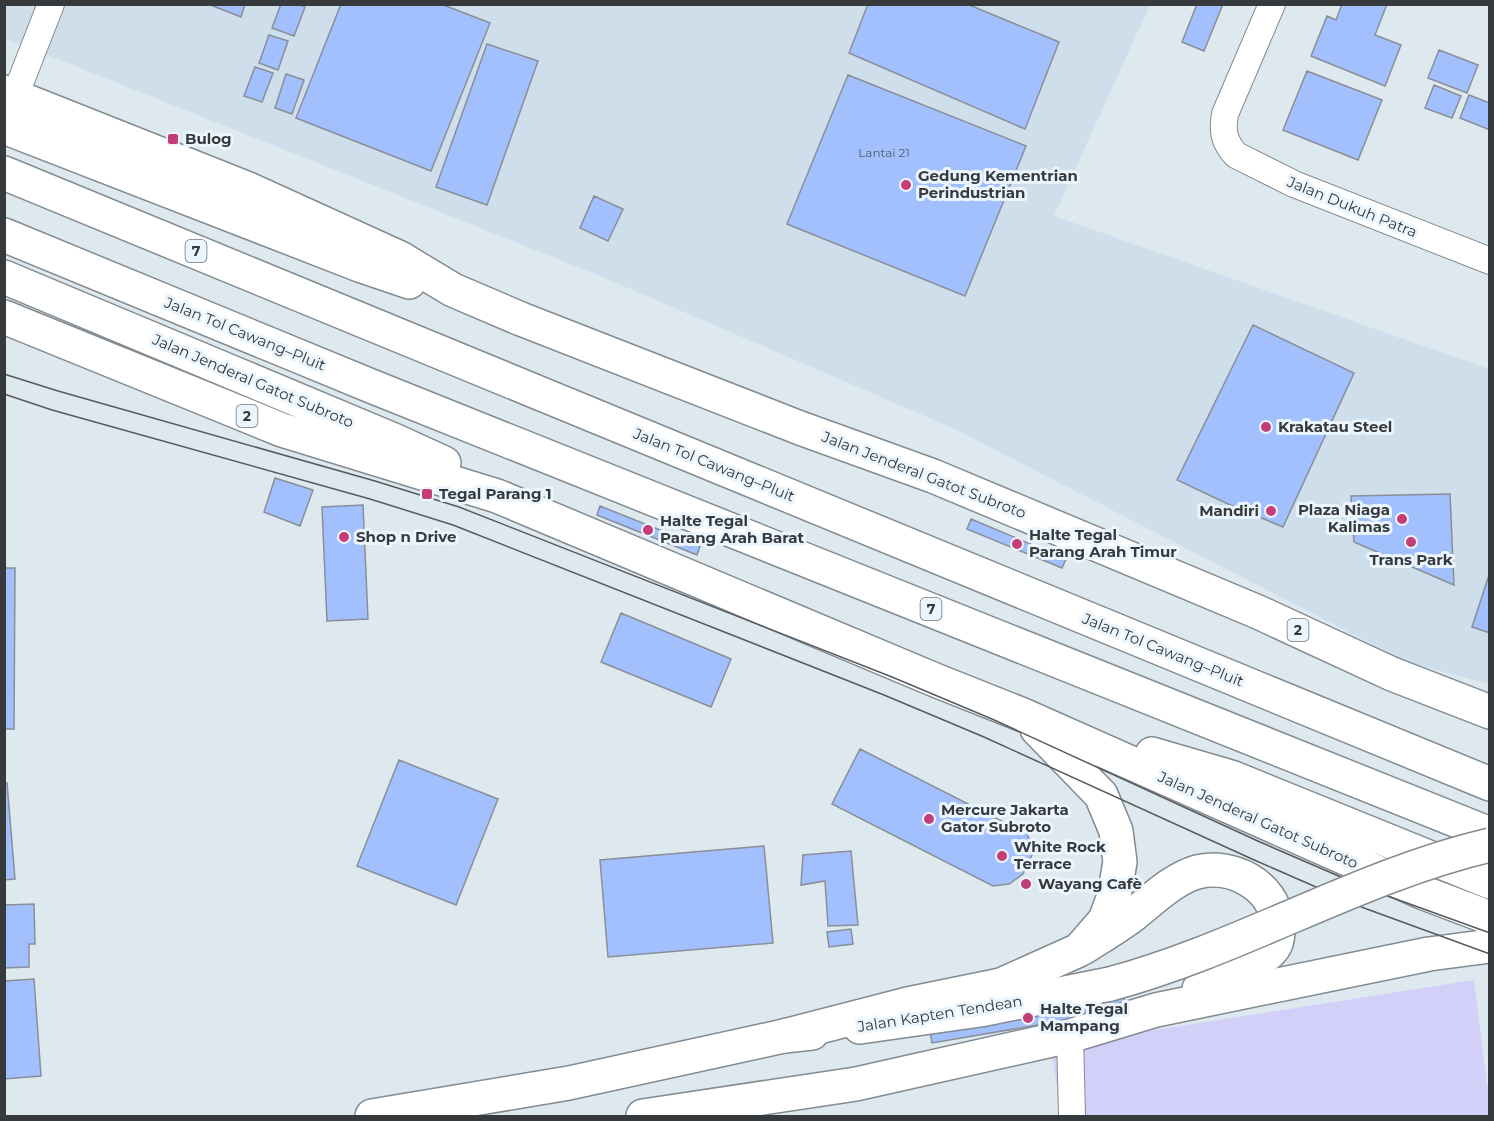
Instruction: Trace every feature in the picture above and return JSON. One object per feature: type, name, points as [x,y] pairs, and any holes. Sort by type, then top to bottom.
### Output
[{"type":"main road","name":"Jalan Jenderal Gatot Subroto","points":[[10,94],[246,188],[400,258],[453,290],[583,344],[800,428],[933,476],[1258,612],[1392,674],[1490,712]]},
{"type":"main road","name":"Jalan Jenderal Gatot Subroto","points":[[4,127],[404,281],[453,290]]},
{"type":"main road","name":"Jalan Tol Cawang–Pluit","points":[[4,173],[1490,784]]},
{"type":"main road","name":"Jalan Tol Cawang–Pluit","points":[[4,234],[371,386],[1490,834]]},
{"type":"main road","name":"Jalan Jenderal Gatot Subroto","points":[[4,277],[339,417],[445,464],[497,496]]},
{"type":"main road","name":"Jalan Jenderal Gatot Subroto","points":[[4,317],[282,430],[497,496],[924,676],[1023,715],[1424,893],[1490,918]]},
{"type":"main road","points":[[1023,715],[1101,795],[1116,831],[1120,862],[1114,896],[1105,920],[1079,950]]},
{"type":"main road","points":[[1058,731],[1156,754],[1230,777],[1490,882]]},
{"type":"main road","name":"Jalan Kapten Tendean","points":[[372,1116],[569,1083],[784,1036],[905,1022],[980,1010],[1110,984],[1153,972],[1329,899],[1448,854],[1490,844]]},
{"type":"main road","points":[[784,1036],[908,1004],[1001,985],[1079,950],[1112,930],[1172,885],[1197,872],[1212,870],[1229,872],[1243,876],[1256,885],[1270,899],[1276,914],[1279,932],[1274,947],[1265,957],[1156,1010]]},
{"type":"main road","points":[[643,1116],[856,1084],[1070,1036],[1156,1010],[1429,954],[1490,946]]},
{"type":"street","points":[[10,94],[51,4]]},
{"type":"street","name":"Jalan Dukuh Patra","points":[[1272,4],[1225,114],[1223,128],[1229,147],[1236,155],[1294,184],[1490,261]]},
{"type":"street","points":[[1070,1036],[1072,1116]]},
{"type":"shaded area","points":[[4,5],[1150,5],[1054,216],[1489,369],[1489,684],[1405,661],[953,428],[605,278],[5,38]]},
{"type":"shaded area","points":[[1474,980],[1487,1085],[1489,1086],[1489,1116],[1062,1116],[1051,1050],[1072,1043]]},
{"type":"building","points":[[208,4],[245,4],[241,17]]},
{"type":"building","points":[[281,4],[298,4],[305,7],[294,36],[272,28]]},
{"type":"building","points":[[341,4],[441,4],[490,23],[431,171],[296,118]]},
{"type":"building","points":[[868,4],[967,4],[1059,42],[1025,129],[849,53]]},
{"type":"building","points":[[1197,4],[1223,4],[1204,51],[1182,42]]},
{"type":"building","points":[[1342,4],[1387,4],[1375,35],[1401,45],[1385,86],[1311,56],[1327,16],[1336,20]]},
{"type":"building","points":[[269,35],[288,41],[278,70],[259,63]]},
{"type":"building","points":[[487,44],[538,61],[487,205],[436,187]]},
{"type":"building","points":[[1439,50],[1478,65],[1467,93],[1428,78]]},
{"type":"building","points":[[255,67],[273,73],[262,102],[244,96]]},
{"type":"building","points":[[1307,71],[1382,100],[1358,160],[1283,130]]},
{"type":"building","points":[[286,74],[304,80],[292,114],[275,108]]},
{"type":"building","name":"Gedung Kementrian Perindustrian","points":[[848,75],[1026,146],[965,296],[787,224]]},
{"type":"building","points":[[1434,85],[1461,96],[1452,118],[1425,108]]},
{"type":"building","points":[[1469,95],[1490,103],[1490,130],[1460,118]]},
{"type":"building","points":[[594,196],[623,209],[608,241],[580,228]]},
{"type":"building","name":"Krakatau Steel","points":[[1253,325],[1354,373],[1283,527],[1177,480]]},
{"type":"building","points":[[275,478],[313,490],[300,526],[264,512]]},
{"type":"building","name":"Plaza Niaga Kalimas","points":[[1450,494],[1454,585],[1354,542],[1351,496]]},
{"type":"building","name":"Shop n Drive","points":[[363,505],[368,619],[327,621],[322,507]]},
{"type":"building","name":"Halte Tegal Parang Arah Barat","points":[[600,506],[700,546],[697,555],[597,515]]},
{"type":"building","name":"Halte Tegal Parang Arah Timur","points":[[971,519],[1066,559],[1062,568],[967,529]]},
{"type":"building","points":[[4,568],[15,568],[14,729],[4,729]]},
{"type":"building","points":[[1490,572],[1490,633],[1472,627]]},
{"type":"building","points":[[621,613],[731,659],[711,707],[601,662]]},
{"type":"building","name":"Mercure Jakarta Gator Subroto","points":[[860,749],[1027,834],[1034,851],[1023,874],[1009,884],[993,886],[832,804]]},
{"type":"building","points":[[399,760],[498,799],[456,905],[357,866]]},
{"type":"building","points":[[4,783],[7,783],[15,879],[4,880]]},
{"type":"building","points":[[764,846],[773,943],[608,957],[600,860]]},
{"type":"building","points":[[851,851],[858,925],[828,926],[825,881],[801,885],[803,855]]},
{"type":"building","points":[[34,904],[35,944],[29,944],[29,967],[4,968],[4,905]]},
{"type":"building","points":[[851,929],[853,944],[829,947],[827,932]]},
{"type":"building","points":[[34,979],[41,1076],[4,1079],[4,981]]},
{"type":"building","name":"Halte Tegal Mampang","points":[[1123,993],[1126,1010],[932,1043],[929,1026]]},
{"type":"tram line","points":[[4,374],[459,507],[892,677],[992,719],[1260,842],[1371,890],[1490,933]]},
{"type":"tram line","points":[[4,394],[52,410],[370,499],[453,525],[884,695],[984,737],[1364,908],[1490,954]]},
{"type":"place","name":"Bulog","points":[[173,139]]},
{"type":"place","name":"Gedung Kementrian Perindustrian","points":[[906,185]]},
{"type":"place","name":"Krakatau Steel","points":[[1266,427]]},
{"type":"place","name":"Tegal Parang 1","points":[[427,494]]},
{"type":"place","name":"Mandiri","points":[[1271,511]]},
{"type":"place","name":"Plaza Niaga Kalimas","points":[[1402,519]]},
{"type":"place","name":"Halte Tegal Parang Arah Barat","points":[[648,530]]},
{"type":"place","name":"Shop n Drive","points":[[344,537]]},
{"type":"place","name":"Trans Park","points":[[1411,542]]},
{"type":"place","name":"Halte Tegal Parang Arah Timur","points":[[1017,544]]},
{"type":"place","name":"Mercure Jakarta Gator Subroto","points":[[929,819]]},
{"type":"place","name":"White Rock Terrace","points":[[1002,856]]},
{"type":"place","name":"Wayang Cafè","points":[[1026,884]]},
{"type":"place","name":"Halte Tegal Mampang","points":[[1028,1018]]}]
